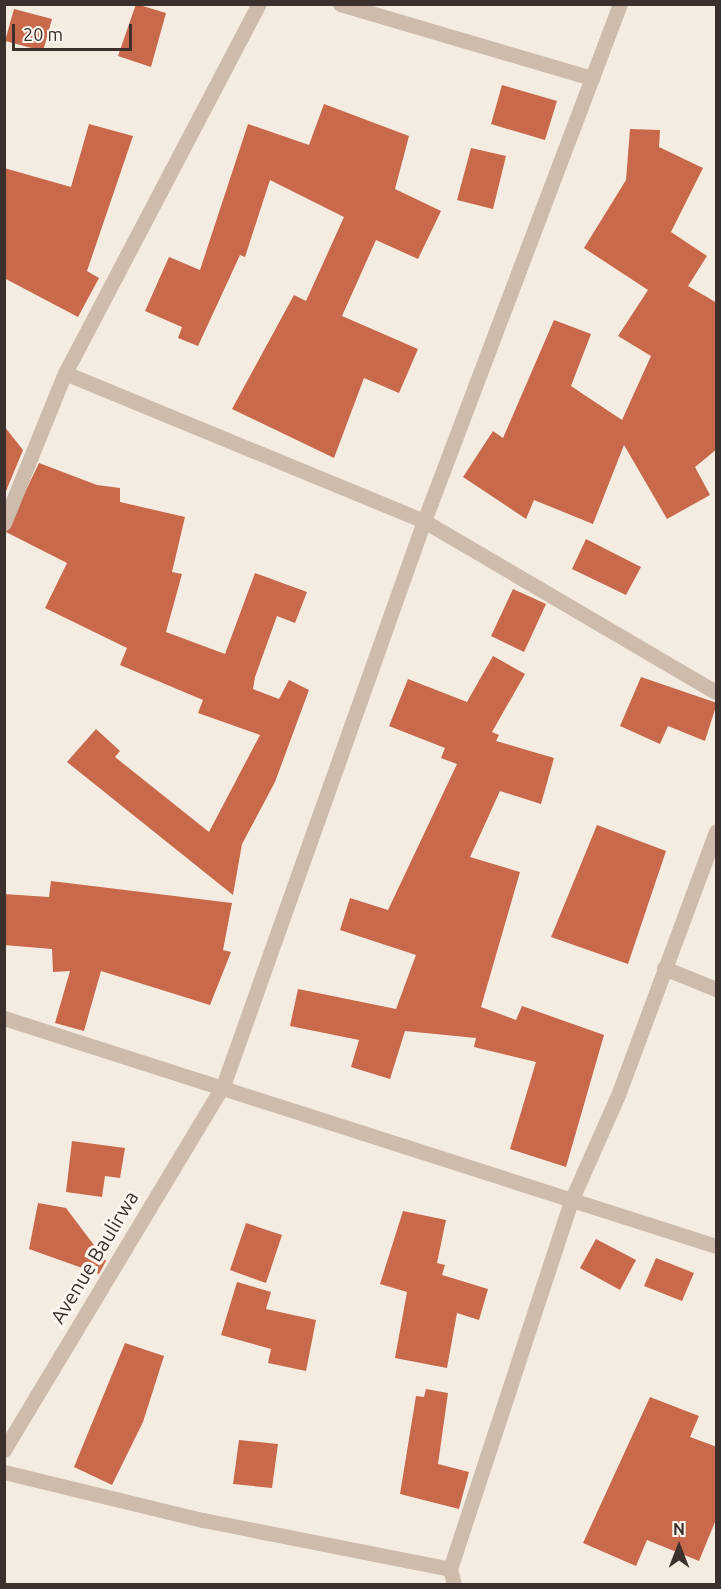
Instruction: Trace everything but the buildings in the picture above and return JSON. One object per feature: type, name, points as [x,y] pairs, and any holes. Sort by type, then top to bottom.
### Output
[{"type":"street","points":[[4,523],[8,503],[65,373],[259,4]]},
{"type":"street","points":[[340,4],[592,78]]},
{"type":"street","name":"Avenue Baulirwa","points":[[4,1450],[10,1422],[223,1086],[424,521],[620,4]]},
{"type":"street","points":[[65,373],[424,521],[717,692]]},
{"type":"street","points":[[454,1584],[450,1569],[571,1201],[717,832]]},
{"type":"street","points":[[664,968],[717,988]]},
{"type":"street","points":[[4,1018],[223,1086],[571,1201],[717,1246]]},
{"type":"street","points":[[4,1472],[203,1520],[450,1569]]}]
